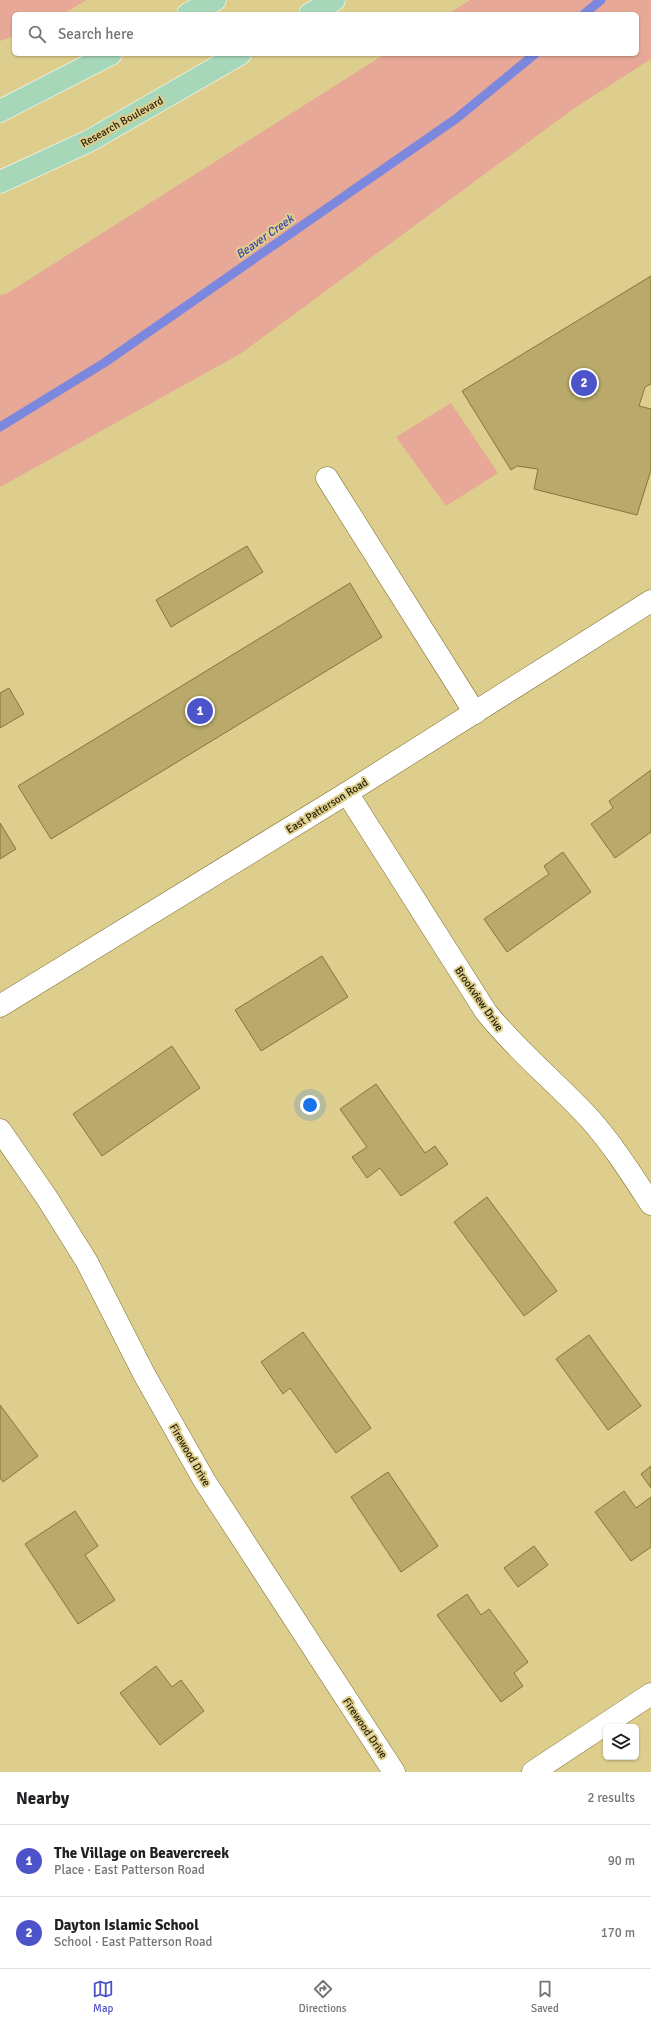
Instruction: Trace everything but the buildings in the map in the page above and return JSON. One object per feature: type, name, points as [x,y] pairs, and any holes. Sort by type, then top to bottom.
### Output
[{"type":"main road","points":[[192,12],[215,0]]},
{"type":"main road","points":[[313,12],[334,0]]},
{"type":"main road","points":[[0,112],[107,56]]},
{"type":"main road","name":"Research Boulevard","points":[[0,182],[89,141],[237,56]]},
{"type":"street","points":[[327,478],[476,713]]},
{"type":"street","name":"East Patterson Road","points":[[0,1006],[476,713],[651,601]]},
{"type":"street","name":"Brookview Drive","points":[[347,793],[486,1012],[502,1033],[591,1120],[628,1168],[651,1204]]},
{"type":"street","name":"Firewood Drive","points":[[0,1130],[47,1198],[87,1262],[144,1374],[204,1480],[394,1772]]},
{"type":"street","points":[[533,1772],[651,1694]]},
{"type":"shaded area","points":[[0,0],[87,0],[66,12],[12,12],[12,37],[0,41]]},
{"type":"shaded area","points":[[470,0],[651,0],[651,59],[576,107],[240,354],[0,487],[0,295],[6,294],[382,56],[639,56],[639,12],[451,12]]},
{"type":"shaded area","points":[[451,403],[498,473],[446,506],[396,437]]},
{"type":"waterway","name":"Beaver Creek","points":[[586,12],[601,0]]},
{"type":"waterway","name":"Beaver Creek","points":[[0,427],[104,363],[457,118],[533,56]]},
{"type":"place","name":"Dayton Islamic School","points":[[584,383]]},
{"type":"place","name":"The Village on Beavercreek","points":[[200,711]]}]
